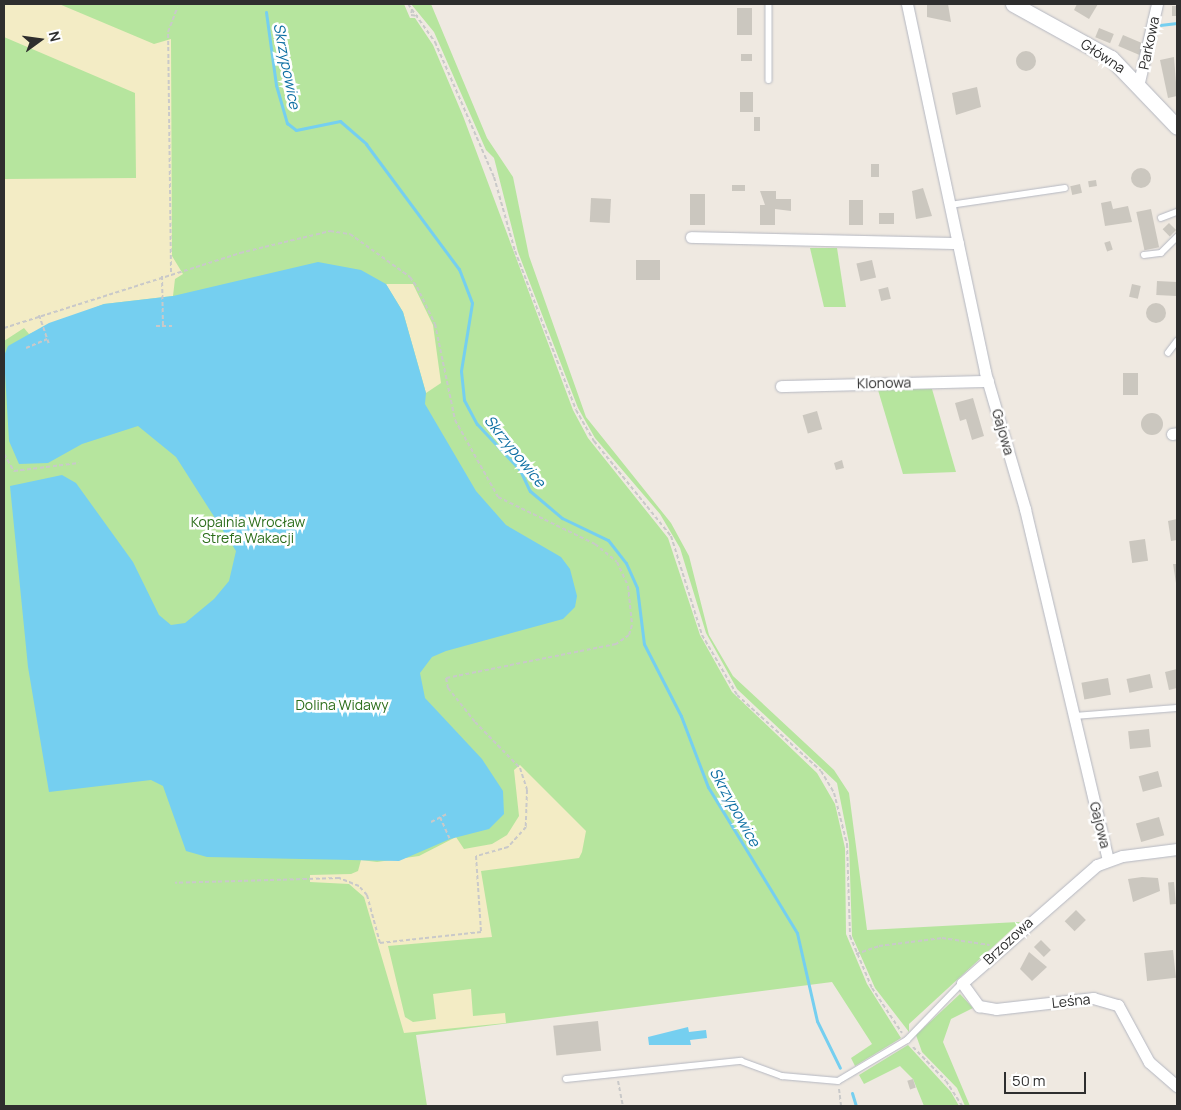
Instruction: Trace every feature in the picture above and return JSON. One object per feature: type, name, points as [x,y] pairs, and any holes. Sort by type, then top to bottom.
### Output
[{"type":"street","name":"Gajowa","points":[[907,4],[988,381],[1025,508],[1108,858]]},
{"type":"street","name":"Główna","points":[[1013,4],[1111,58],[1138,82],[1177,127]]},
{"type":"street","name":"Parkowa","points":[[1138,82],[1156,4]]},
{"type":"street","points":[[691,237],[958,243]]},
{"type":"street","name":"Klonowa","points":[[781,386],[988,381]]},
{"type":"street","name":"Brzozowa","points":[[962,983],[1069,885],[1108,858],[1177,849]]},
{"type":"street","name":"Leśna","points":[[962,983],[979,1006],[996,1009],[1094,998],[1118,1005],[1149,1062],[1177,1086]]},
{"type":"lane","points":[[769,4],[769,80]]},
{"type":"lane","points":[[950,205],[1065,188]]},
{"type":"lane","points":[[1161,218],[1177,212]]},
{"type":"lane","points":[[1144,255],[1161,253],[1177,237]]},
{"type":"lane","points":[[1168,353],[1177,341]]},
{"type":"lane","points":[[1074,716],[1177,708]]},
{"type":"lane","name":"Brzozowa","points":[[838,1081],[907,1040],[962,983]]},
{"type":"lane","points":[[566,1079],[741,1061],[782,1076],[838,1081]]},
{"type":"path","points":[[408,4],[412,10],[411,15],[418,16],[435,42],[494,177],[515,251],[576,410],[594,441],[671,536],[702,634],[737,695],[821,771],[834,793],[847,844],[846,918],[856,954],[872,988],[907,1040],[946,1081],[962,1106]]},
{"type":"path","points":[[171,272],[168,32],[177,8]]},
{"type":"path","points":[[4,328],[38,315],[171,272],[330,231],[350,234],[410,277],[435,324],[455,420],[498,497],[595,544],[617,562],[628,586],[632,613],[629,635],[616,644],[446,678],[458,701],[520,768],[527,790],[526,827],[508,847],[476,856],[481,932],[380,942],[367,895],[359,886],[339,878],[175,884]]},
{"type":"path","points":[[162,275],[163,326]]},
{"type":"path","points":[[38,315],[49,344]]},
{"type":"path","points":[[156,326],[172,326]]},
{"type":"path","points":[[26,348],[47,339]]},
{"type":"path","points":[[4,454],[14,471],[80,463]]},
{"type":"path","points":[[431,822],[447,814]]},
{"type":"path","points":[[440,818],[450,839]]},
{"type":"path","points":[[856,954],[879,946],[942,938],[1004,945]]},
{"type":"path","points":[[617,1074],[623,1106]]},
{"type":"path","points":[[838,1081],[840,1106]]},
{"type":"green space","name":"Dolina Widawy","points":[[4,4],[404,4],[410,18],[415,18],[433,45],[463,116],[573,410],[588,438],[668,538],[700,635],[732,692],[817,773],[835,804],[845,848],[846,934],[867,984],[901,1038],[855,1066],[851,1058],[872,1044],[832,982],[416,1035],[427,1106],[4,1106]]},
{"type":"green space","points":[[411,4],[431,4],[487,138],[513,177],[529,256],[586,417],[671,523],[689,556],[709,635],[733,676],[834,770],[849,793],[867,930],[1020,922],[909,1024],[909,1032],[875,988],[852,936],[849,843],[837,783],[737,689],[706,633],[680,548],[660,514],[595,438],[578,408],[518,252],[494,158],[486,150],[434,32]]},
{"type":"green space","points":[[810,248],[837,248],[846,307],[824,307]]},
{"type":"green space","points":[[932,389],[956,472],[903,474],[878,390]]},
{"type":"green space","points":[[960,994],[973,1008],[951,1019],[943,1042],[970,1106],[965,1106],[957,1088],[922,1052],[916,1035]]},
{"type":"green space","points":[[908,1045],[951,1092],[959,1106],[924,1106],[913,1079],[900,1066],[864,1084],[859,1075]]},
{"type":"sand","points":[[4,4],[59,4],[154,44],[171,39],[172,256],[183,274],[175,279],[173,296],[104,304],[29,334],[24,328],[4,341],[4,179],[136,178],[135,93],[4,37]]},
{"type":"sand","points":[[386,284],[413,284],[433,325],[441,383],[426,393],[403,312]]},
{"type":"sand","points":[[520,765],[586,831],[582,852],[579,858],[481,871],[492,937],[388,946],[405,1017],[413,1022],[436,1019],[433,994],[471,989],[473,1016],[505,1013],[506,1023],[404,1033],[364,897],[349,884],[310,882],[310,875],[351,874],[358,871],[361,860],[377,862],[419,856],[456,837],[464,849],[492,844],[507,835],[519,816],[514,770]]},
{"type":"water","points":[[318,262],[361,270],[386,284],[403,312],[426,393],[425,404],[476,491],[506,525],[561,557],[570,569],[577,596],[575,607],[563,619],[446,651],[432,657],[420,673],[425,698],[482,759],[503,791],[504,814],[489,829],[450,839],[399,861],[207,857],[186,851],[163,786],[151,780],[49,792],[28,667],[10,486],[62,475],[76,483],[133,562],[159,615],[171,625],[185,623],[214,599],[229,581],[236,551],[176,457],[138,426],[82,444],[48,463],[19,464],[9,441],[4,356],[8,346],[49,323],[104,304],[173,296]]},
{"type":"water","points":[[688,1027],[689,1032],[706,1030],[707,1038],[690,1040],[691,1045],[649,1045],[648,1037]]},
{"type":"building","points":[[927,4],[948,4],[951,22],[927,17]]},
{"type":"building","points":[[1077,4],[1098,4],[1089,19],[1074,10]]},
{"type":"building","points":[[1172,6],[1177,6],[1177,16],[1172,16]]},
{"type":"building","points":[[737,8],[752,8],[752,35],[737,35]]},
{"type":"building","points":[[1099,28],[1114,34],[1110,43],[1095,37]]},
{"type":"building","points":[[1123,35],[1144,44],[1139,55],[1118,46]]},
{"type":"building","points":[[1026,51],[1033,54],[1036,61],[1033,68],[1026,71],[1019,68],[1016,61],[1019,54]]},
{"type":"building","points":[[741,54],[752,54],[752,61],[741,61]]},
{"type":"building","points":[[1174,57],[1177,96],[1168,98],[1160,60]]},
{"type":"building","points":[[977,87],[981,107],[956,115],[952,93]]},
{"type":"building","points":[[740,92],[753,92],[753,112],[740,112]]},
{"type":"building","points":[[754,117],[760,117],[760,131],[754,131]]},
{"type":"building","points":[[871,164],[879,164],[879,177],[871,177]]},
{"type":"building","points":[[1141,168],[1148,171],[1151,178],[1148,185],[1141,188],[1134,185],[1131,178],[1134,171]]},
{"type":"building","points":[[1096,180],[1097,186],[1089,187],[1088,181]]},
{"type":"building","points":[[1080,184],[1082,193],[1072,195],[1070,186]]},
{"type":"building","points":[[732,185],[745,185],[745,191],[732,191]]},
{"type":"building","points":[[923,188],[932,216],[916,219],[912,191]]},
{"type":"building","points":[[760,191],[776,191],[776,199],[791,199],[791,211],[775,209],[775,225],[760,225],[760,205],[765,205]]},
{"type":"building","points":[[690,194],[705,194],[705,225],[690,225]]},
{"type":"building","points":[[591,198],[611,199],[610,223],[590,222]]},
{"type":"building","points":[[849,200],[863,200],[863,225],[849,225]]},
{"type":"building","points":[[1111,201],[1113,209],[1128,206],[1132,222],[1105,226],[1101,203]]},
{"type":"building","points":[[1151,209],[1159,247],[1144,250],[1136,212]]},
{"type":"building","points":[[879,213],[894,213],[894,224],[879,224]]},
{"type":"building","points":[[1169,223],[1176,230],[1170,236],[1163,229]]},
{"type":"building","points":[[1110,241],[1113,250],[1107,251],[1104,243]]},
{"type":"building","points":[[636,260],[660,260],[660,280],[636,280]]},
{"type":"building","points":[[872,260],[876,278],[860,281],[856,264]]},
{"type":"building","points":[[1157,281],[1177,282],[1176,296],[1156,295]]},
{"type":"building","points":[[1132,284],[1141,286],[1138,299],[1129,297]]},
{"type":"building","points":[[888,287],[891,299],[881,301],[878,289]]},
{"type":"building","points":[[1156,303],[1163,306],[1166,313],[1163,320],[1156,323],[1149,320],[1146,313],[1149,306]]},
{"type":"building","points":[[1123,373],[1138,373],[1138,395],[1123,395]]},
{"type":"building","points":[[973,398],[984,436],[972,440],[966,419],[960,421],[955,403]]},
{"type":"building","points":[[817,411],[822,429],[808,433],[803,415]]},
{"type":"building","points":[[1152,413],[1160,416],[1163,424],[1160,432],[1152,435],[1144,432],[1141,424],[1144,416]]},
{"type":"building","points":[[842,460],[844,468],[836,470],[834,463]]},
{"type":"building","points":[[1177,519],[1177,540],[1171,541],[1168,521]]},
{"type":"building","points":[[1145,539],[1148,561],[1132,563],[1129,541]]},
{"type":"building","points":[[1173,564],[1177,564],[1177,583],[1176,583]]},
{"type":"building","points":[[1177,669],[1177,688],[1169,690],[1165,672]]},
{"type":"building","points":[[1150,674],[1153,688],[1129,693],[1127,679]]},
{"type":"building","points":[[1108,678],[1111,695],[1084,699],[1081,683]]},
{"type":"building","points":[[1149,729],[1151,747],[1130,749],[1128,731]]},
{"type":"building","points":[[1158,771],[1162,786],[1143,792],[1139,776]]},
{"type":"building","points":[[1159,817],[1164,835],[1141,842],[1136,824]]},
{"type":"building","points":[[1142,877],[1158,878],[1160,891],[1133,902],[1128,879]]},
{"type":"building","points":[[1174,882],[1176,904],[1170,904],[1168,883]]},
{"type":"building","points":[[1076,910],[1086,920],[1075,931],[1065,921]]},
{"type":"building","points":[[1041,940],[1051,950],[1044,957],[1034,947]]},
{"type":"building","points":[[1173,950],[1176,978],[1147,981],[1144,953]]},
{"type":"building","points":[[1029,952],[1047,967],[1032,981],[1020,969]]},
{"type":"building","points":[[598,1021],[601,1051],[556,1056],[553,1026]]},
{"type":"building","points":[[913,1079],[916,1088],[910,1089],[907,1081]]},
{"type":"waterway","name":"Skrzypowice","points":[[266,12],[276,85],[287,123],[296,130],[340,121],[366,144],[459,269],[472,303],[461,371],[464,400],[477,424],[520,470],[530,491],[562,518],[608,540],[626,563],[637,588],[644,644],[681,716],[708,787],[797,933],[817,1021],[840,1068]]},
{"type":"waterway","points":[[1160,25],[1177,23]]},
{"type":"waterway","name":"Skrzypowice","points":[[852,1093],[856,1106]]},
{"type":"park label","name":"Kopalnia Wrocław Strefa Wakacji","points":[[248,530]]}]
